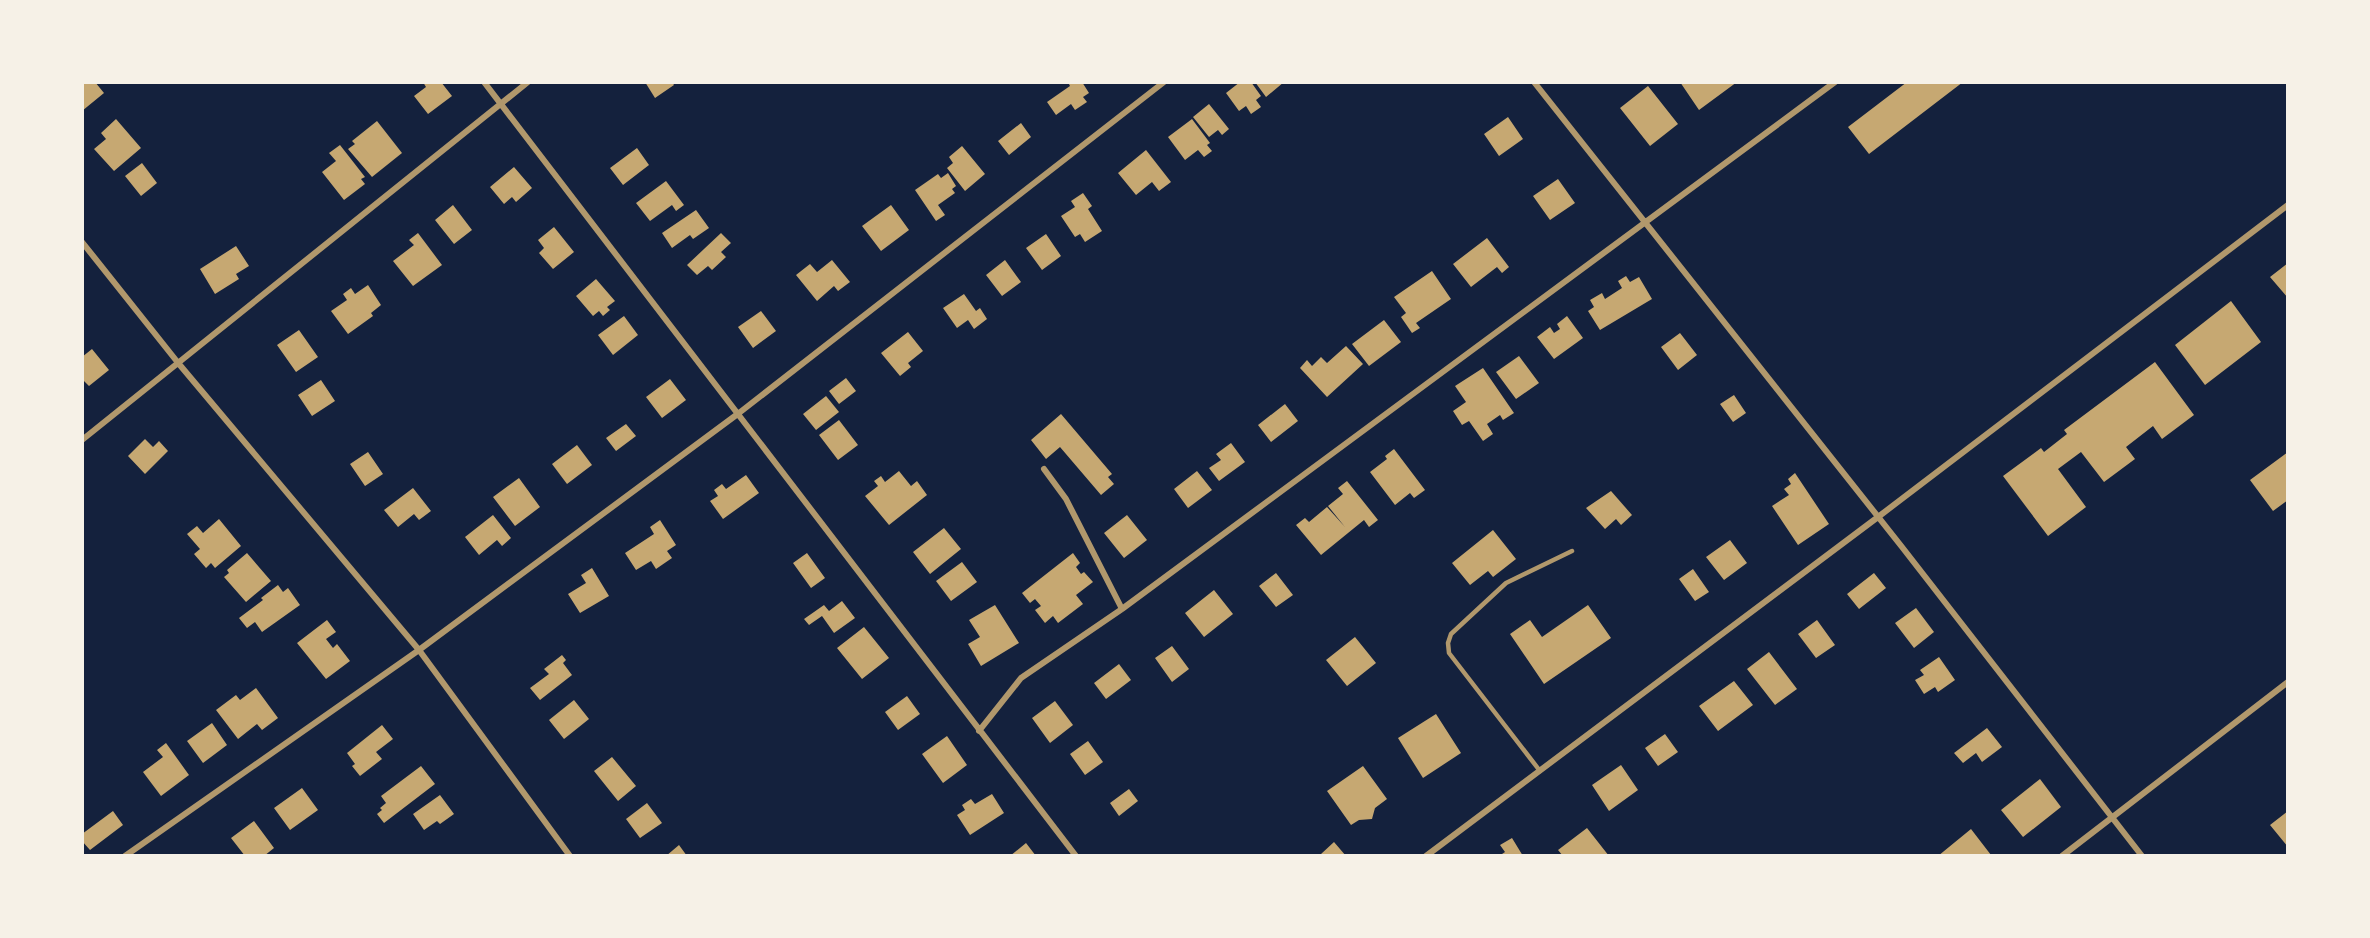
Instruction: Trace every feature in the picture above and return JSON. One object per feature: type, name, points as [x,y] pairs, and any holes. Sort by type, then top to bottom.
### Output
[{"type":"street","points":[[484,82],[1076,855]]},
{"type":"street","points":[[82,440],[528,82]]},
{"type":"street","points":[[125,855],[419,650],[739,413],[1164,82]]},
{"type":"street","points":[[1534,82],[2142,855]]},
{"type":"street","points":[[979,731],[1021,678],[1122,609],[1835,82]]},
{"type":"street","points":[[1426,855],[1878,517],[2288,205]]},
{"type":"street","points":[[82,242],[179,364],[419,650],[570,855]]},
{"type":"street","points":[[1044,469],[1066,499],[1122,609]]},
{"type":"street","points":[[2062,855],[2288,682]]},
{"type":"lane","points":[[1540,771],[1449,653],[1448,643],[1451,634],[1506,584],[1572,551]]},
{"type":"building","points":[[82,82],[95,82],[104,93],[82,111]]},
{"type":"building","points":[[423,82],[441,82],[452,96],[428,114],[414,96],[426,87]]},
{"type":"building","points":[[645,82],[672,82],[674,85],[655,98]]},
{"type":"building","points":[[1068,82],[1082,82],[1089,93],[1083,97],[1087,102],[1075,110],[1071,104],[1056,115],[1047,102],[1070,86]]},
{"type":"building","points":[[1240,82],[1251,82],[1261,96],[1256,100],[1261,107],[1251,114],[1246,106],[1239,111],[1226,93]]},
{"type":"building","points":[[1255,82],[1284,82],[1266,97]]},
{"type":"building","points":[[1680,82],[1737,82],[1699,110]]},
{"type":"building","points":[[1907,82],[1963,82],[1869,154],[1848,127]]},
{"type":"building","points":[[1648,86],[1678,124],[1650,146],[1620,108]]},
{"type":"building","points":[[1209,104],[1229,129],[1222,135],[1218,130],[1209,137],[1193,117]]},
{"type":"building","points":[[1508,117],[1523,139],[1499,156],[1484,134]]},
{"type":"building","points":[[116,119],[141,148],[114,171],[94,149],[106,139],[101,133]]},
{"type":"building","points":[[1192,119],[1210,143],[1207,145],[1212,151],[1204,157],[1198,150],[1185,160],[1168,137]]},
{"type":"building","points":[[377,121],[402,153],[372,177],[348,149],[355,144],[352,141]]},
{"type":"building","points":[[1021,123],[1031,137],[1009,155],[998,141]]},
{"type":"building","points":[[340,145],[365,177],[361,179],[365,184],[344,200],[322,172],[336,161],[329,153]]},
{"type":"building","points":[[962,146],[985,174],[965,191],[947,168],[953,163],[949,157]]},
{"type":"building","points":[[637,148],[649,165],[623,185],[610,168]]},
{"type":"building","points":[[1146,150],[1171,182],[1159,191],[1152,182],[1136,195],[1118,173]]},
{"type":"building","points":[[142,163],[157,183],[141,196],[125,176]]},
{"type":"building","points":[[514,167],[532,188],[516,202],[512,197],[504,204],[490,187]]},
{"type":"building","points":[[948,173],[956,186],[952,189],[955,193],[938,205],[945,215],[936,221],[915,190],[938,174],[941,178]]},
{"type":"building","points":[[1558,179],[1575,203],[1550,220],[1533,196]]},
{"type":"building","points":[[666,181],[684,205],[676,211],[672,205],[650,221],[636,203]]},
{"type":"building","points":[[1083,193],[1092,206],[1088,209],[1102,231],[1085,242],[1080,234],[1075,237],[1061,216],[1075,207],[1071,201]]},
{"type":"building","points":[[453,205],[472,230],[454,244],[435,220]]},
{"type":"building","points":[[891,205],[909,230],[881,251],[862,226]]},
{"type":"building","points":[[696,210],[709,228],[693,239],[690,235],[672,248],[662,233]]},
{"type":"building","points":[[554,227],[574,252],[553,269],[539,253],[544,248],[538,240]]},
{"type":"building","points":[[418,233],[442,265],[413,286],[393,261],[414,245],[409,240]]},
{"type":"building","points":[[721,233],[731,243],[721,252],[726,257],[712,270],[708,266],[697,275],[687,265]]},
{"type":"building","points":[[1046,234],[1061,256],[1042,270],[1026,248]]},
{"type":"building","points":[[1487,238],[1509,267],[1502,273],[1497,267],[1471,287],[1453,264]]},
{"type":"building","points":[[236,246],[249,266],[236,274],[239,279],[215,294],[200,269]]},
{"type":"building","points":[[832,260],[850,282],[838,291],[834,286],[817,301],[796,275],[810,264],[817,272]]},
{"type":"building","points":[[1005,260],[1021,282],[1002,296],[986,275]]},
{"type":"building","points":[[2288,263],[2288,298],[2270,277]]},
{"type":"building","points":[[1432,271],[1451,299],[1416,323],[1420,328],[1412,333],[1401,317],[1406,313],[1394,297]]},
{"type":"building","points":[[1626,276],[1630,282],[1639,277],[1652,299],[1600,330],[1588,311],[1594,307],[1590,300],[1602,293],[1605,299],[1622,288],[1618,281]]},
{"type":"building","points":[[596,279],[615,301],[607,307],[610,310],[603,316],[599,311],[593,316],[576,296]]},
{"type":"building","points":[[368,285],[381,305],[371,313],[373,316],[348,334],[331,311],[347,300],[343,294],[351,288],[355,294]]},
{"type":"building","points":[[964,294],[976,311],[980,308],[987,319],[974,329],[968,320],[957,328],[943,308]]},
{"type":"building","points":[[2231,301],[2261,342],[2205,385],[2175,345]]},
{"type":"building","points":[[761,311],[776,331],[753,348],[738,327]]},
{"type":"building","points":[[624,316],[638,335],[613,355],[598,335]]},
{"type":"building","points":[[1567,316],[1583,338],[1554,359],[1537,337],[1550,327],[1554,333],[1560,329],[1557,324]]},
{"type":"building","points":[[1384,320],[1401,342],[1369,366],[1352,344]]},
{"type":"building","points":[[299,330],[318,357],[296,372],[277,345]]},
{"type":"building","points":[[908,332],[923,351],[908,363],[911,367],[900,376],[881,353]]},
{"type":"building","points":[[1680,333],[1697,355],[1678,370],[1661,347]]},
{"type":"building","points":[[1346,346],[1363,364],[1327,397],[1300,368],[1307,360],[1312,366],[1321,357],[1327,363]]},
{"type":"building","points":[[92,349],[109,370],[89,386],[82,379],[82,357]]},
{"type":"building","points":[[1519,356],[1539,383],[1516,399],[1496,372]]},
{"type":"building","points":[[2155,362],[2194,415],[2162,439],[2153,426],[2126,447],[2135,459],[2104,482],[2081,452],[2058,469],[2086,507],[2048,536],[2003,476],[2041,448],[2044,452],[2067,434],[2064,430]]},
{"type":"building","points":[[1483,368],[1514,413],[1503,420],[1500,415],[1487,424],[1493,434],[1483,441],[1469,421],[1462,425],[1453,411],[1466,402],[1455,386]]},
{"type":"building","points":[[846,378],[856,391],[839,404],[829,391]]},
{"type":"building","points":[[670,379],[686,400],[662,418],[646,397]]},
{"type":"building","points":[[321,380],[335,401],[312,416],[298,395]]},
{"type":"building","points":[[1734,395],[1746,413],[1733,422],[1720,404]]},
{"type":"building","points":[[826,396],[839,412],[816,430],[803,414]]},
{"type":"building","points":[[1285,404],[1298,421],[1271,442],[1258,425]]},
{"type":"building","points":[[1061,414],[1112,474],[1108,477],[1114,484],[1101,495],[1060,447],[1046,459],[1031,440]]},
{"type":"building","points":[[839,420],[858,445],[838,460],[819,435]]},
{"type":"building","points":[[626,424],[636,436],[616,451],[606,438]]},
{"type":"building","points":[[145,439],[153,447],[159,441],[168,451],[145,474],[128,456]]},
{"type":"building","points":[[1231,443],[1245,462],[1219,481],[1209,468],[1221,460],[1216,454]]},
{"type":"building","points":[[577,445],[592,465],[567,484],[552,464]]},
{"type":"building","points":[[1394,449],[1425,490],[1414,498],[1410,493],[1395,505],[1370,472],[1387,459],[1385,456]]},
{"type":"building","points":[[368,452],[383,474],[365,486],[350,464]]},
{"type":"building","points":[[2288,452],[2288,500],[2273,511],[2250,480]]},
{"type":"building","points":[[899,471],[911,486],[917,481],[927,495],[889,525],[865,496],[878,486],[874,481],[881,476],[885,482]]},
{"type":"building","points":[[1197,471],[1212,490],[1188,508],[1174,489]]},
{"type":"building","points":[[1795,473],[1829,524],[1798,545],[1772,506],[1789,495],[1784,489],[1791,484],[1788,479]]},
{"type":"building","points":[[746,475],[759,493],[723,519],[710,501],[718,496],[714,490],[722,484],[726,489]]},
{"type":"building","points":[[519,478],[540,507],[515,526],[493,497]]},
{"type":"building","points":[[1347,481],[1378,520],[1369,527],[1364,520],[1321,555],[1296,525],[1305,518],[1309,522],[1327,507],[1345,527],[1328,506],[1343,494],[1338,488]]},
{"type":"building","points":[[413,488],[431,511],[419,520],[414,514],[398,527],[384,510]]},
{"type":"building","points":[[1611,491],[1632,515],[1621,525],[1616,519],[1605,529],[1586,508]]},
{"type":"building","points":[[493,515],[511,538],[502,546],[497,540],[479,555],[465,537]]},
{"type":"building","points":[[1127,515],[1147,540],[1124,558],[1104,533]]},
{"type":"building","points":[[219,519],[241,546],[215,568],[211,563],[206,568],[194,554],[200,549],[187,534],[197,526],[203,533]]},
{"type":"building","points":[[660,520],[676,545],[667,551],[672,558],[656,569],[651,561],[636,570],[625,553],[654,534],[650,527]]},
{"type":"building","points":[[944,528],[961,549],[930,574],[913,552]]},
{"type":"building","points":[[1493,530],[1516,559],[1493,577],[1488,571],[1470,585],[1452,563]]},
{"type":"building","points":[[1730,540],[1747,563],[1724,580],[1706,557]]},
{"type":"building","points":[[247,553],[271,581],[246,602],[224,577],[229,573],[227,570]]},
{"type":"building","points":[[807,553],[825,578],[811,588],[793,563]]},
{"type":"building","points":[[1073,553],[1080,563],[1076,567],[1081,574],[1084,572],[1093,582],[1076,595],[1083,604],[1058,623],[1053,616],[1045,623],[1035,610],[1041,606],[1035,599],[1030,603],[1022,593]]},
{"type":"building","points":[[962,562],[977,582],[951,601],[936,581]]},
{"type":"building","points":[[592,568],[609,596],[580,613],[568,594],[586,583],[581,575]]},
{"type":"building","points":[[1693,569],[1709,592],[1695,601],[1679,579]]},
{"type":"building","points":[[1276,573],[1293,595],[1276,607],[1259,586]]},
{"type":"building","points":[[1874,573],[1886,588],[1859,609],[1847,594]]},
{"type":"building","points":[[278,585],[283,592],[288,588],[300,605],[262,632],[255,622],[247,628],[239,618]]},
{"type":"building","points":[[1214,590],[1233,614],[1204,637],[1185,613]]},
{"type":"building","points":[[842,601],[855,618],[834,633],[822,616],[809,625],[804,619],[824,605],[829,611]]},
{"type":"building","points":[[995,605],[1019,643],[981,666],[968,644],[980,637],[969,620]]},
{"type":"building","points":[[1588,605],[1611,638],[1544,684],[1510,634],[1530,620],[1542,637]]},
{"type":"building","points":[[1916,608],[1934,632],[1914,648],[1895,623]]},
{"type":"building","points":[[327,620],[336,632],[326,639],[333,648],[337,644],[350,661],[326,679],[297,643]]},
{"type":"building","points":[[1817,620],[1835,645],[1816,658],[1798,634]]},
{"type":"building","points":[[864,627],[889,658],[862,679],[837,648]]},
{"type":"building","points":[[1355,637],[1376,663],[1347,686],[1326,660]]},
{"type":"building","points":[[1172,646],[1189,669],[1172,682],[1155,658]]},
{"type":"building","points":[[1769,652],[1797,689],[1775,705],[1747,669]]},
{"type":"building","points":[[562,655],[566,660],[563,663],[572,675],[540,700],[530,688],[549,674],[544,669]]},
{"type":"building","points":[[1939,657],[1955,680],[1938,692],[1935,687],[1924,694],[1915,680],[1924,675],[1920,670]]},
{"type":"building","points":[[1119,664],[1131,680],[1106,699],[1094,683]]},
{"type":"building","points":[[1734,681],[1753,705],[1718,731],[1699,706]]},
{"type":"building","points":[[256,688],[278,718],[262,730],[257,724],[238,739],[216,710],[236,695],[240,700]]},
{"type":"building","points":[[907,696],[920,714],[898,730],[885,712]]},
{"type":"building","points":[[574,700],[589,719],[564,739],[549,720]]},
{"type":"building","points":[[1055,701],[1073,725],[1050,743],[1032,718]]},
{"type":"building","points":[[1436,714],[1461,753],[1423,778],[1398,738]]},
{"type":"building","points":[[212,723],[227,745],[203,763],[187,741]]},
{"type":"building","points":[[382,725],[393,739],[376,752],[382,759],[360,776],[352,766],[355,764],[347,753]]},
{"type":"building","points":[[1987,728],[2002,747],[1982,762],[1976,753],[1963,763],[1954,753]]},
{"type":"building","points":[[1665,734],[1678,752],[1658,766],[1645,748]]},
{"type":"building","points":[[947,736],[967,765],[943,783],[922,754]]},
{"type":"building","points":[[1088,741],[1103,762],[1085,775],[1070,754]]},
{"type":"building","points":[[166,743],[189,775],[161,796],[143,772],[163,757],[157,750]]},
{"type":"building","points":[[612,757],[636,786],[618,801],[594,771]]},
{"type":"building","points":[[1621,765],[1638,790],[1609,811],[1592,785]]},
{"type":"building","points":[[421,766],[435,784],[384,823],[377,814],[386,803],[381,796]]},
{"type":"building","points":[[1363,766],[1387,799],[1375,808],[1372,819],[1359,820],[1351,825],[1327,791]]},
{"type":"building","points":[[2040,779],[2061,807],[2023,837],[2001,810]]},
{"type":"building","points":[[302,788],[318,810],[290,830],[274,808]]},
{"type":"building","points":[[1129,789],[1138,801],[1119,816],[1110,803]]},
{"type":"building","points":[[992,794],[1004,813],[970,835],[957,815],[965,810],[962,805],[971,799],[975,804]]},
{"type":"building","points":[[440,795],[454,814],[440,824],[437,821],[424,830],[413,814]]},
{"type":"building","points":[[647,803],[662,823],[640,838],[626,819]]},
{"type":"building","points":[[113,811],[123,825],[90,850],[82,841],[82,834]]},
{"type":"building","points":[[2288,811],[2288,847],[2270,825]]},
{"type":"building","points":[[254,821],[274,848],[264,856],[245,856],[231,838]]},
{"type":"building","points":[[1587,828],[1609,856],[1563,856],[1558,850]]},
{"type":"building","points":[[1971,829],[1991,855],[1938,856]]},
{"type":"building","points":[[1512,838],[1523,856],[1499,856],[1505,852],[1500,845]]},
{"type":"building","points":[[1334,842],[1346,856],[1322,856],[1321,854]]},
{"type":"building","points":[[1026,843],[1036,856],[1010,856]]},
{"type":"building","points":[[679,845],[687,856],[666,856]]}]
